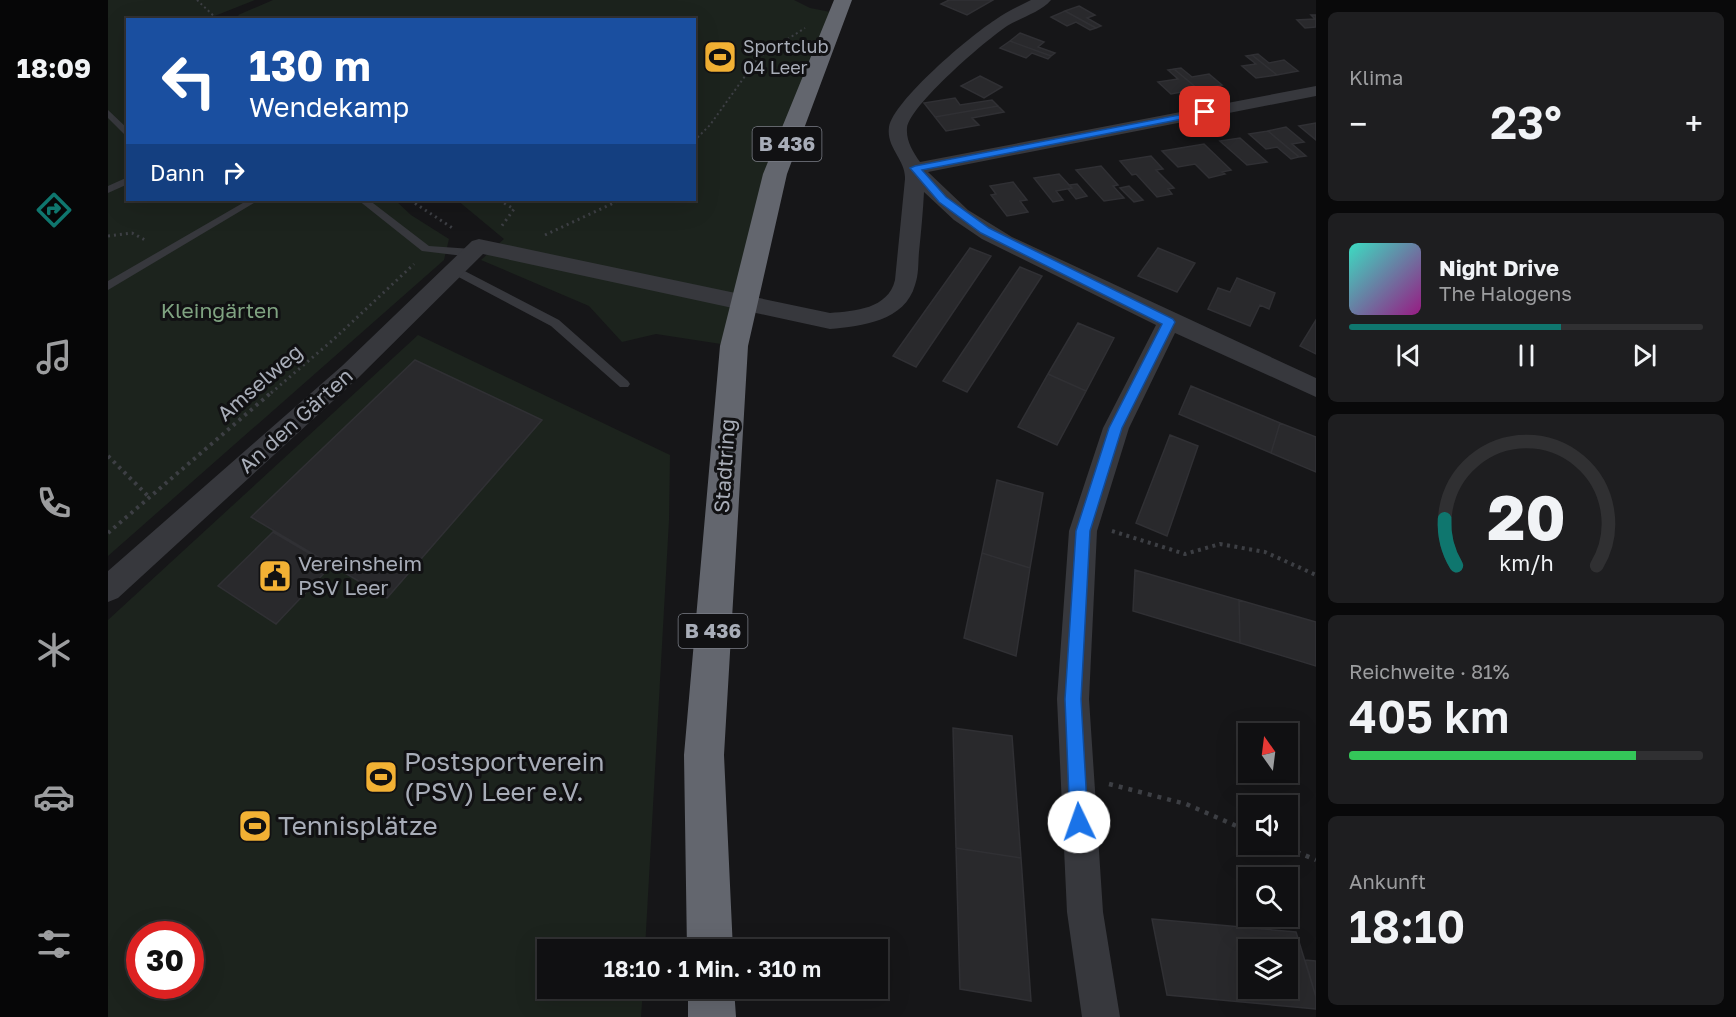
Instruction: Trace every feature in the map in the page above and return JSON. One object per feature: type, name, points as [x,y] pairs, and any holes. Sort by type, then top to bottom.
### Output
[{"type":"highway","name":"Stadtring","points":[[710,939],[704,755],[734,346],[775,174],[843,0]]},
{"type":"highway","points":[[711,999],[712,1017]]},
{"type":"street","points":[[1043,0],[997,25],[915,97],[903,113],[897,127],[898,143],[915,168],[943,200],[985,231],[1169,322],[1316,388]]},
{"type":"street","points":[[915,168],[1316,91]]},
{"type":"street","points":[[476,255],[700,293],[830,321],[856,319],[879,312],[894,302],[904,289],[914,206],[915,168]]},
{"type":"street","name":"An den Gärten","points":[[108,590],[476,255]]},
{"type":"street","points":[[1101,1017],[1084,912],[1073,699],[1086,522],[1116,428],[1169,322]]},
{"type":"lane","points":[[108,113],[126,133]]},
{"type":"lane","points":[[108,190],[126,181]]},
{"type":"lane","points":[[108,286],[252,201]]},
{"type":"lane","points":[[364,201],[426,249],[476,255],[624,384]]},
{"type":"path","points":[[197,0],[216,18]]},
{"type":"path","points":[[696,139],[710,125],[758,58],[805,28],[809,21]]},
{"type":"path","points":[[411,201],[476,255]]},
{"type":"path","points":[[476,255],[514,209],[501,201]]},
{"type":"path","points":[[476,255],[552,232],[618,201]]},
{"type":"path","points":[[108,236],[132,233],[168,251]]},
{"type":"path","name":"Amselweg","points":[[108,532],[334,339],[408,272],[426,249]]},
{"type":"path","points":[[108,456],[150,498]]},
{"type":"path","points":[[1086,522],[1185,554],[1220,544],[1265,552],[1316,575]]},
{"type":"path","points":[[1077,776],[1186,804],[1238,827]]},
{"type":"path","points":[[1298,852],[1316,860]]},
{"type":"green space","name":"Kleingärten","points":[[108,0],[255,0],[210,18],[126,18],[126,201],[396,201],[411,215],[449,239],[444,260],[108,556]]},
{"type":"green space","points":[[273,0],[794,0],[810,8],[846,15],[783,175],[747,348],[656,334],[622,342],[589,306],[481,260],[504,239],[458,201],[696,201],[696,18],[240,18],[238,15]]},
{"type":"green space","name":"Postsportverein (PSV) Leer e.V.","points":[[418,335],[670,455],[669,520],[646,939],[537,939],[537,999],[642,999],[641,1017],[108,1017],[108,620]]},
{"type":"building","points":[[949,0],[993,0],[967,15],[941,4]]},
{"type":"building","points":[[1079,6],[1095,15],[1087,18],[1101,26],[1096,28],[1065,11]]},
{"type":"building","points":[[1065,11],[1096,28],[1090,30],[1076,22],[1067,26],[1051,17]]},
{"type":"building","points":[[1311,15],[1316,15],[1316,27],[1305,28],[1297,20],[1315,19]]},
{"type":"building","points":[[1020,33],[1044,42],[1038,47],[1055,53],[1051,56],[1010,41]]},
{"type":"building","points":[[1010,41],[1051,56],[1048,59],[1032,53],[1026,58],[1000,48]]},
{"type":"building","points":[[1258,54],[1269,63],[1284,60],[1298,71],[1277,75],[1252,55]]},
{"type":"building","points":[[1252,55],[1277,75],[1256,78],[1242,66],[1256,64],[1246,56]]},
{"type":"building","points":[[1181,68],[1192,77],[1209,74],[1222,85],[1198,89],[1174,69]]},
{"type":"building","points":[[1174,69],[1198,89],[1171,94],[1158,82],[1178,79],[1168,70]]},
{"type":"building","points":[[980,76],[1002,87],[984,98],[961,86]]},
{"type":"building","points":[[955,98],[960,105],[992,100],[998,106],[935,117],[924,103]]},
{"type":"building","points":[[998,106],[1004,112],[972,118],[979,125],[946,131],[935,117]]},
{"type":"building","points":[[1316,123],[1316,140],[1299,126]]},
{"type":"building","points":[[1286,127],[1304,142],[1292,144],[1306,156],[1299,157],[1268,131]]},
{"type":"building","points":[[1268,131],[1299,157],[1291,159],[1277,147],[1266,149],[1249,134]]},
{"type":"building","points":[[1240,138],[1267,162],[1247,165],[1220,141]]},
{"type":"building","points":[[1204,144],[1231,170],[1209,178],[1195,164],[1178,167],[1162,151]]},
{"type":"building","points":[[1151,156],[1163,169],[1156,170],[1174,188],[1168,189],[1172,194],[1157,197],[1136,174],[1132,175],[1120,161]]},
{"type":"building","points":[[1101,166],[1118,185],[1113,186],[1124,198],[1104,201],[1076,170]]},
{"type":"building","points":[[1059,174],[1072,188],[1056,191],[1063,200],[1053,202],[1034,178]]},
{"type":"building","points":[[1013,182],[1027,200],[1020,201],[1028,212],[1007,216],[991,195],[996,194],[990,186]]},
{"type":"building","points":[[1077,184],[1087,196],[1076,199],[1068,189],[1072,188],[1069,185]]},
{"type":"building","points":[[1129,186],[1143,200],[1134,202],[1120,188]]},
{"type":"building","points":[[970,248],[991,256],[916,367],[893,356]]},
{"type":"building","points":[[1158,248],[1195,263],[1177,292],[1138,276]]},
{"type":"building","points":[[1020,267],[1042,276],[967,392],[943,381]]},
{"type":"building","points":[[1237,278],[1275,293],[1269,309],[1260,305],[1250,326],[1208,309],[1218,288],[1230,292]]},
{"type":"building","points":[[1316,320],[1316,354],[1300,346]]},
{"type":"building","points":[[1078,323],[1114,338],[1086,391],[1048,374]]},
{"type":"building","points":[[415,360],[542,420],[387,598],[251,517]]},
{"type":"building","points":[[1048,374],[1086,391],[1057,445],[1018,427]]},
{"type":"building","points":[[1191,386],[1280,423],[1271,453],[1179,414]]},
{"type":"building","points":[[1280,423],[1316,437],[1316,472],[1271,453]]},
{"type":"building","points":[[1170,435],[1198,446],[1167,536],[1136,523]]},
{"type":"building","points":[[997,480],[1043,493],[1030,568],[982,553]]},
{"type":"building","name":"Vereinsheim PSV Leer","points":[[273,532],[331,566],[276,624],[218,586]]},
{"type":"building","points":[[982,553],[1030,568],[1016,656],[964,638]]},
{"type":"building","points":[[1135,570],[1239,600],[1240,643],[1133,611]]},
{"type":"building","points":[[1239,600],[1316,622],[1316,666],[1240,643]]},
{"type":"building","points":[[953,728],[1012,736],[1021,858],[956,848]]},
{"type":"building","points":[[956,848],[1021,858],[1031,1001],[960,989]]},
{"type":"building","points":[[1152,919],[1296,932],[1316,997],[1316,1009],[1167,995]]},
{"type":"building","points":[[1305,960],[1316,961],[1316,997]]},
{"type":"place","name":"Sportclub 04 Leer","points":[[720,57]]},
{"type":"place","name":"Vereinsheim PSV Leer","points":[[275,576]]},
{"type":"place","name":"Postsportverein (PSV) Leer e.V.","points":[[381,777]]},
{"type":"place","name":"Tennisplätze","points":[[255,826]]},
{"type":"route","points":[[1079,822],[1073,699],[1083,531],[1116,428],[1169,322],[985,231],[943,200],[915,168],[1205,112]]}]
